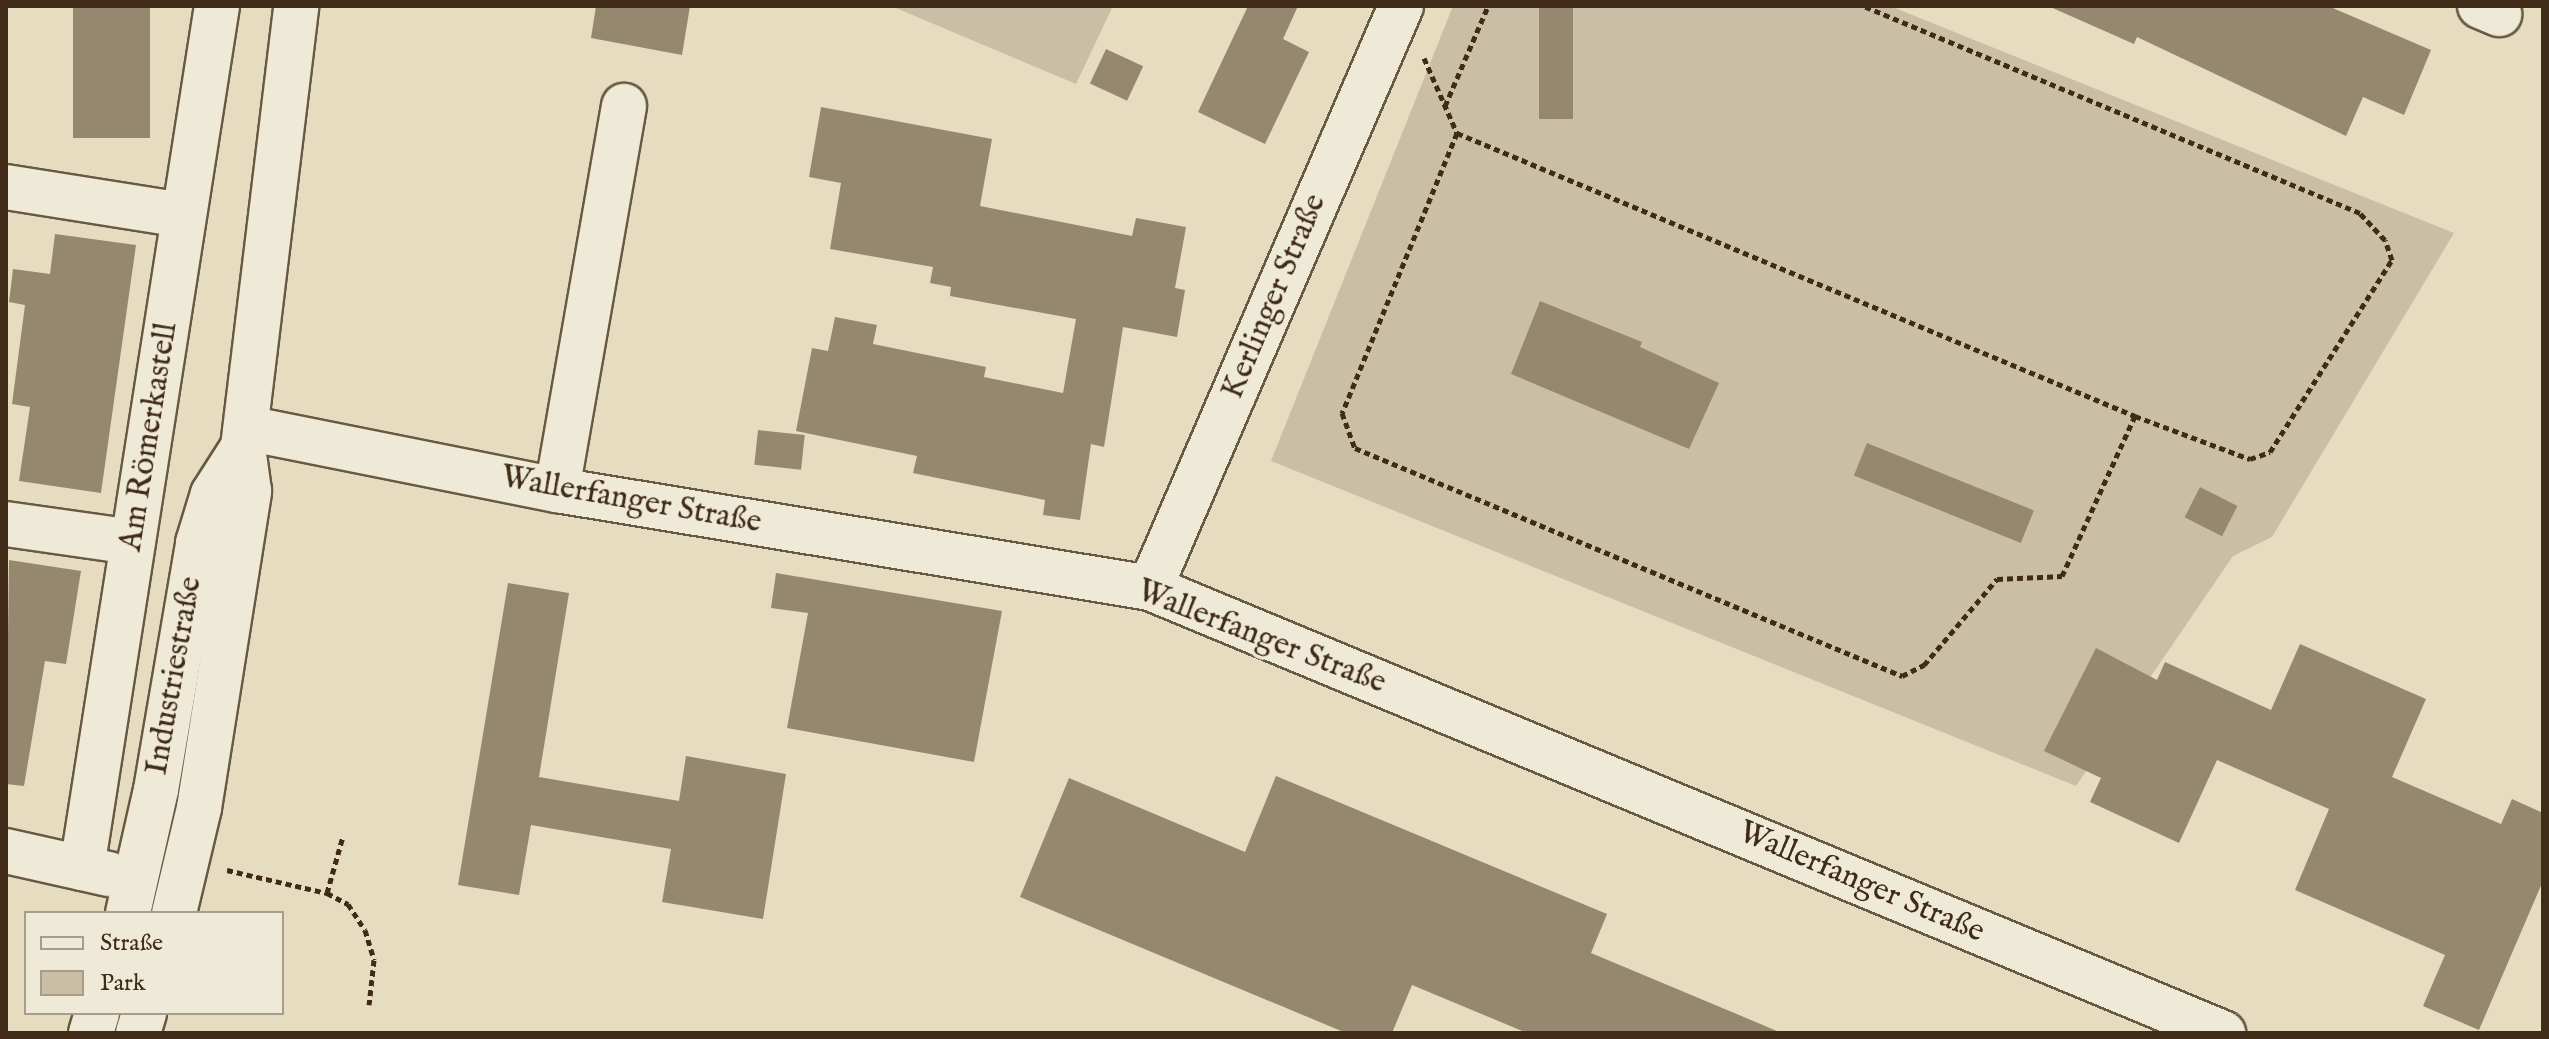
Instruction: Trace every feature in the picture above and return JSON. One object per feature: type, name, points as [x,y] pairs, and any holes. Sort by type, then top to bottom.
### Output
[{"type":"street","name":"Am Römerkastell","points":[[82,868],[217,6]]},
{"type":"street","name":"Industriestraße","points":[[181,889],[249,491],[244,438],[296,6]]},
{"type":"street","name":"Kerlinger Straße","points":[[1150,588],[1401,6]]},
{"type":"street","points":[[557,490],[624,106]]},
{"type":"street","points":[[6,187],[183,215]]},
{"type":"street","name":"Industriestraße","points":[[133,897],[198,543],[213,494],[244,438]]},
{"type":"street","name":"Wallerfanger Straße","points":[[244,438],[1150,588],[2223,1033]]},
{"type":"street","points":[[6,524],[133,542]]},
{"type":"street","points":[[6,851],[82,868],[133,897],[181,889]]},
{"type":"path","points":[[1445,106],[1488,6]]},
{"type":"path","points":[[1418,45],[1457,133],[2135,416],[2250,459],[2270,452],[2392,260],[2385,240],[2360,213],[1864,6]]},
{"type":"path","points":[[1457,133],[1342,413],[1355,448],[1902,676],[1924,665],[1997,579],[2062,576],[2135,416]]},
{"type":"path","points":[[327,893],[343,836]]},
{"type":"path","points":[[181,889],[327,893],[348,904],[365,930],[374,960],[369,1005]]},
{"type":"green space","points":[[891,6],[1113,6],[1076,84]]},
{"type":"green space","points":[[1453,6],[1890,6],[2454,233],[2272,537],[2233,556],[2076,786],[1271,461]]},
{"type":"building","points":[[73,6],[150,6],[150,138],[73,138]]},
{"type":"building","points":[[596,6],[690,6],[682,55],[591,38]]},
{"type":"building","points":[[1248,6],[1298,6],[1283,39],[1309,52],[1265,144],[1198,112]]},
{"type":"building","points":[[1539,6],[1573,6],[1573,119],[1539,119]]},
{"type":"building","points":[[2048,6],[2328,6],[2431,50],[2404,115],[2363,97],[2346,136],[2137,37],[2134,44]]},
{"type":"building","points":[[1106,49],[1143,66],[1127,101],[1090,83]]},
{"type":"building","points":[[821,107],[992,139],[980,206],[1132,236],[1136,218],[1186,227],[1175,288],[1185,290],[1177,337],[1123,327],[1104,447],[1091,444],[1080,520],[1043,515],[1045,500],[913,473],[917,456],[796,431],[812,348],[828,351],[835,317],[877,325],[873,344],[986,367],[984,377],[1063,393],[1076,319],[950,296],[951,287],[930,283],[933,267],[830,249],[841,183],[809,177]]},
{"type":"building","points":[[55,234],[136,245],[101,493],[19,481],[30,407],[12,404],[25,305],[9,302],[13,269],[50,274]]},
{"type":"building","points":[[1540,301],[1642,342],[1640,347],[1719,383],[1689,449],[1511,374]]},
{"type":"building","points":[[758,430],[805,435],[801,470],[754,465]]},
{"type":"building","points":[[1867,443],[2034,510],[2021,543],[1854,475]]},
{"type":"building","points":[[2200,487],[2237,506],[2222,536],[2185,517]]},
{"type":"building","points":[[9,560],[81,571],[66,664],[45,661],[24,786],[6,784]]},
{"type":"building","points":[[776,573],[1002,611],[974,762],[787,728],[808,613],[771,608]]},
{"type":"building","points":[[508,583],[569,593],[539,777],[679,801],[686,756],[786,774],[763,919],[662,902],[671,849],[531,825],[519,895],[458,885]]},
{"type":"building","points":[[2300,644],[2426,699],[2392,777],[2501,824],[2512,799],[2543,813],[2543,881],[2479,1030],[2423,1006],[2445,955],[2295,890],[2329,809],[2217,760],[2179,843],[2090,802],[2101,778],[2044,751],[2096,648],[2157,680],[2165,662],[2271,710]]},
{"type":"building","points":[[1276,776],[1607,914],[1591,953],[1782,1033],[1527,1033],[1412,985],[1392,1033],[1346,1033],[1020,897],[1069,778],[1245,852]]}]
